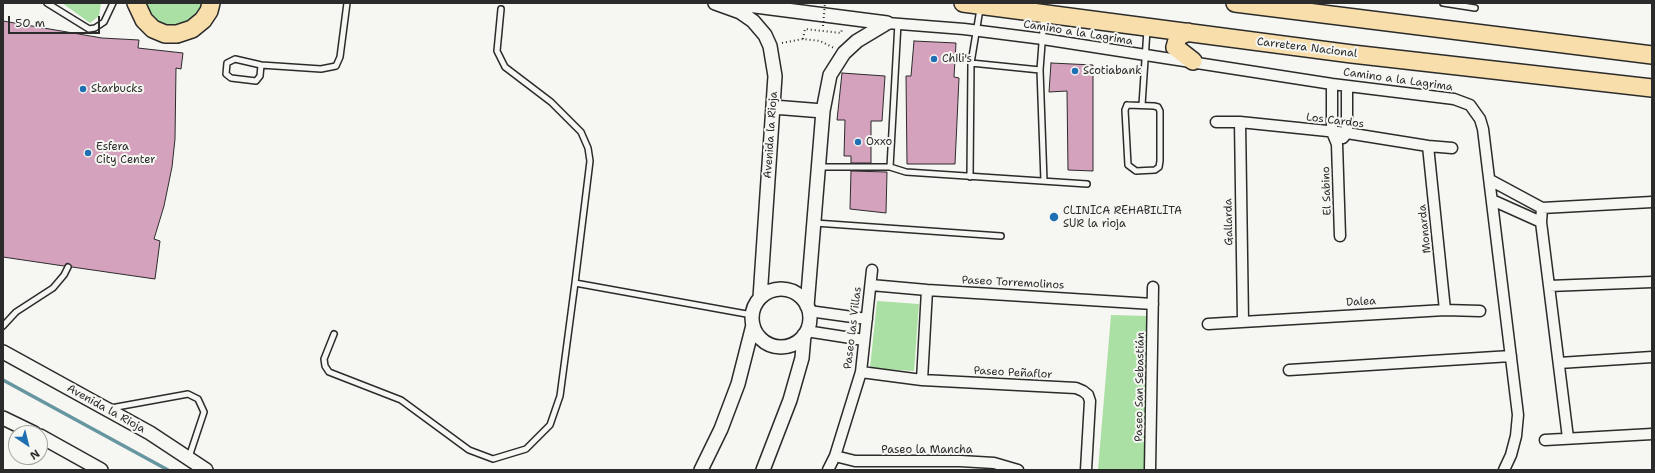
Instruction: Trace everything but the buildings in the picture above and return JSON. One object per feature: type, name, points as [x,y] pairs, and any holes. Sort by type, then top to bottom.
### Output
[{"type":"highway","points":[[136,3],[144,20],[153,29],[165,34],[192,29],[203,20],[209,11],[211,3]]},
{"type":"highway","name":"Carretera Nacional","points":[[962,3],[1352,54],[1649,88]]},
{"type":"highway","points":[[1235,3],[1646,54]]},
{"type":"highway","points":[[1188,32],[1178,38],[1175,47],[1193,61]]},
{"type":"street","name":"Avenida la Rioja","points":[[715,3],[740,12],[753,21],[765,35],[770,46],[775,76],[760,298]]},
{"type":"street","points":[[732,3],[892,22]]},
{"type":"street","points":[[762,470],[790,400],[802,358],[805,333],[810,318],[808,308],[818,167],[823,111],[830,75],[844,53],[857,41],[892,22]]},
{"type":"street","name":"Camino a la Lagrima","points":[[892,22],[977,30],[1043,39],[1193,61],[1332,84],[1454,99],[1470,105],[1480,119],[1483,129],[1518,415],[1516,436],[1511,455],[1504,470]]},
{"type":"street","name":"El Sabino","points":[[1332,84],[1332,132],[1337,144],[1340,236]]},
{"type":"street","points":[[1337,144],[1347,133],[1347,86]]},
{"type":"street","points":[[773,107],[823,111]]},
{"type":"street","name":"Los Cardos","points":[[1216,122],[1240,122],[1347,133],[1428,146],[1452,148]]},
{"type":"street","name":"Gallarda","points":[[1240,122],[1243,321]]},
{"type":"street","name":"Monarda","points":[[1428,146],[1445,310]]},
{"type":"street","points":[[1490,180],[1542,208],[1652,202]]},
{"type":"street","points":[[1492,200],[1541,222]]},
{"type":"street","points":[[1542,208],[1541,222],[1568,438]]},
{"type":"street","name":"Paseo las Villas","points":[[828,470],[835,456],[861,372],[872,270]]},
{"type":"street","points":[[1549,286],[1652,282]]},
{"type":"street","name":"Paseo Torremolinos","points":[[870,285],[1153,304]]},
{"type":"street","name":"Paseo San Sebastián","points":[[1150,470],[1153,287]]},
{"type":"street","points":[[701,470],[721,429],[738,384],[755,306],[760,298],[768,292],[777,289],[786,290],[798,296],[808,308],[867,319]]},
{"type":"street","points":[[922,380],[927,290]]},
{"type":"street","name":"Dalea","points":[[1208,324],[1445,310],[1480,311]]},
{"type":"street","points":[[753,320],[756,334],[771,345],[780,347],[789,345],[797,342],[805,333]]},
{"type":"street","points":[[805,333],[864,340]]},
{"type":"street","name":"Avenida la Rioja","points":[[3,352],[150,433],[190,464],[206,470]]},
{"type":"street","points":[[1289,370],[1511,356]]},
{"type":"street","points":[[1559,363],[1652,357]]},
{"type":"street","name":"Paseo Peñaflor","points":[[861,372],[922,380],[1076,388],[1083,390],[1088,395],[1090,401],[1086,470]]},
{"type":"street","points":[[3,418],[17,425]]},
{"type":"street","points":[[1545,440],[1652,434]]},
{"type":"street","points":[[48,440],[101,470]]},
{"type":"street","name":"Paseo la Mancha","points":[[835,456],[855,461],[960,461],[994,463],[1018,470]]},
{"type":"lane","points":[[47,3],[89,28],[95,28],[104,22],[113,3]]},
{"type":"lane","points":[[261,65],[260,76],[256,81],[231,78],[226,74],[228,63],[235,59],[261,65],[321,69],[336,66],[340,56],[347,3]]},
{"type":"lane","points":[[1443,3],[1475,8]]},
{"type":"lane","points":[[970,177],[971,63],[981,6]]},
{"type":"lane","points":[[334,334],[324,359],[325,366],[329,372],[401,400],[469,450],[493,458],[526,448],[550,425],[560,396],[590,161],[588,148],[581,132],[552,102],[505,67],[497,52],[501,9]]},
{"type":"lane","points":[[1044,13],[1040,70],[1044,181]]},
{"type":"lane","points":[[890,167],[892,22]]},
{"type":"lane","points":[[1142,105],[1148,28]]},
{"type":"lane","points":[[971,63],[1040,70]]},
{"type":"lane","points":[[1127,105],[1142,105],[1158,107],[1160,111],[1160,161],[1159,167],[1155,170],[1136,170],[1128,165],[1125,110],[1127,105]]},
{"type":"lane","points":[[818,167],[890,167],[906,172],[1087,184]]},
{"type":"lane","points":[[814,223],[1001,236]]},
{"type":"lane","points":[[3,326],[16,312],[53,288],[64,275],[68,267]]},
{"type":"lane","points":[[575,283],[753,320]]},
{"type":"lane","points":[[108,409],[188,394],[198,399],[204,412],[190,464]]},
{"type":"path","points":[[825,3],[824,26],[830,26]]},
{"type":"path","points":[[803,39],[805,29],[841,33],[842,28],[836,27]]},
{"type":"path","points":[[770,46],[803,39],[820,41],[844,53]]},
{"type":"green space","points":[[62,3],[101,3],[99,16],[90,23]]},
{"type":"green space","points":[[144,3],[207,3],[204,12],[183,25],[171,26],[158,22],[146,10]]},
{"type":"green space","points":[[877,301],[919,304],[914,371],[870,368]]},
{"type":"green space","points":[[1111,315],[1148,316],[1144,470],[1098,470]]},
{"type":"waterway","points":[[3,380],[168,470]]},
{"type":"place","name":"Chili's","points":[[934,59]]},
{"type":"place","name":"Scotiabank","points":[[1075,71]]},
{"type":"place","name":"Starbucks","points":[[83,89]]},
{"type":"place","name":"Oxxo","points":[[858,142]]},
{"type":"place","name":"Esfera City Center","points":[[88,153]]},
{"type":"place","name":"CLINICA REHABILITA SUR la rioja","points":[[1054,217]]}]
